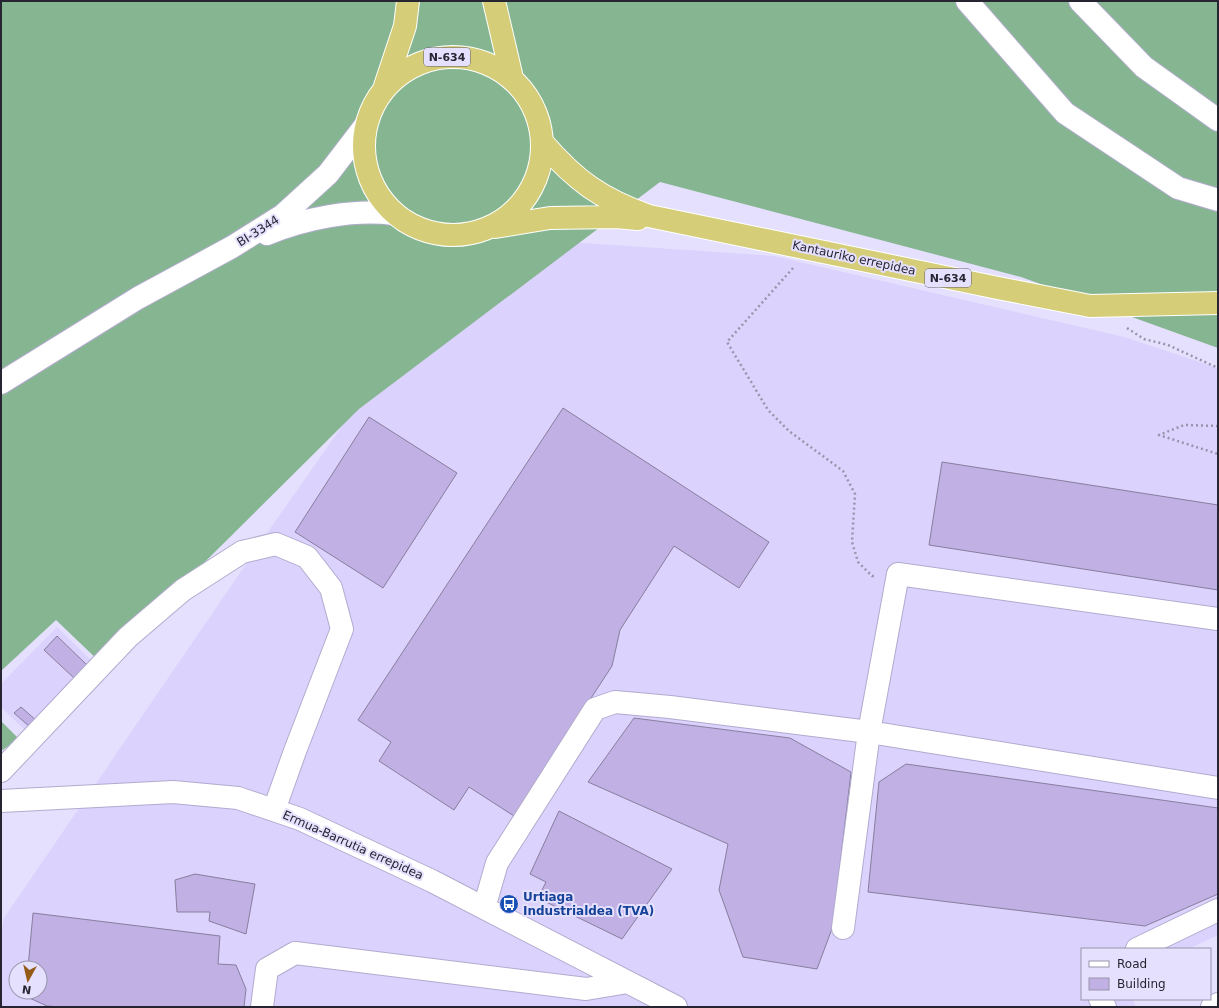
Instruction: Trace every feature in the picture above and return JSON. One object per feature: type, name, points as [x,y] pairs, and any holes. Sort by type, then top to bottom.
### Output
[{"type":"highway","points":[[384,87],[405,26],[408,1]]},
{"type":"highway","points":[[494,1],[512,78]]},
{"type":"highway","name":"N-634","points":[[461,56],[488,63],[512,78],[525,92],[534,107],[540,125],[543,143],[541,164],[534,185],[526,196],[507,217],[489,228],[470,234],[449,235],[436,233],[411,225],[394,214],[374,189],[363,159],[364,127],[372,105],[384,87],[406,68],[432,58],[461,56]]},
{"type":"highway","points":[[543,143],[564,168],[590,188],[618,205],[649,216],[681,222]]},
{"type":"highway","points":[[489,228],[550,218],[616,217],[681,222]]},
{"type":"highway","name":"Kantauriko errepidea","points":[[681,222],[990,287],[1090,306],[1218,303]]},
{"type":"street","points":[[967,1],[1065,114],[1178,188],[1218,200]]},
{"type":"street","points":[[1080,1],[1144,67],[1218,120]]},
{"type":"street","name":"BI-3344","points":[[1,383],[138,298],[232,247],[283,215],[328,174],[364,127]]},
{"type":"street","name":"BI-3344","points":[[232,247],[285,226],[340,215],[375,211],[394,214]]},
{"type":"street","points":[[1,771],[128,637],[183,590],[242,552],[276,544],[307,557],[312,563],[331,588],[342,629],[274,810]]},
{"type":"street","points":[[843,928],[869,732],[898,574],[1218,619]]},
{"type":"street","points":[[484,908],[497,863],[595,709],[615,702],[670,707],[869,732],[1218,788]]},
{"type":"street","name":"Ermua-Barrutia errepidea","points":[[1,801],[174,792],[238,798],[307,822],[432,881],[676,1007]]},
{"type":"street","points":[[1139,948],[1218,910]]},
{"type":"street","points":[[262,1007],[267,969],[295,952],[586,989],[628,982]]},
{"type":"street","points":[[1212,1007],[1218,1004]]},
{"type":"path","points":[[810,249],[727,342],[768,410],[789,431],[843,471],[855,494],[852,542],[858,562],[872,576],[897,581]]},
{"type":"path","points":[[1124,326],[1144,339],[1168,345],[1218,368]]},
{"type":"path","points":[[1218,426],[1184,425],[1159,435],[1218,454]]},
{"type":"shaded area","points":[[539,240],[774,256],[1124,337],[1218,368],[1218,935],[1190,948],[1081,948],[1081,1000],[1133,1000],[1136,1007],[1,1007],[1,936],[4,918],[272,526],[396,349]]},
{"type":"shaded area","points":[[57,627],[97,666],[29,734],[1,707],[1,684]]},
{"type":"green space","points":[[1,1],[1218,1],[1218,348],[1021,277],[660,182],[359,409],[102,664],[56,620],[1,671]]},
{"type":"green space","points":[[1,721],[19,739],[1,751]]},
{"type":"building","points":[[563,408],[769,542],[739,588],[674,546],[620,630],[612,666],[514,816],[469,787],[454,810],[379,761],[391,742],[358,720]]},
{"type":"building","points":[[369,417],[457,473],[383,588],[295,532]]},
{"type":"building","points":[[942,462],[1218,505],[1218,590],[929,545]]},
{"type":"building","points":[[57,636],[87,665],[74,678],[44,650]]},
{"type":"building","points":[[21,707],[37,721],[31,728],[14,713]]},
{"type":"building","points":[[634,718],[790,738],[851,772],[833,926],[817,969],[743,957],[719,890],[728,844],[588,782]]},
{"type":"building","points":[[906,764],[1218,808],[1218,894],[1145,926],[868,892],[879,782]]},
{"type":"building","points":[[559,811],[672,869],[622,939],[538,898],[546,882],[530,874]]},
{"type":"building","points":[[195,874],[255,884],[246,934],[209,921],[210,912],[177,912],[175,880]]},
{"type":"building","points":[[33,913],[220,936],[218,964],[236,965],[246,989],[244,1007],[47,1006],[34,1000],[48,1000],[48,960],[29,960]]},
{"type":"place","name":"Urtiaga Industrialdea (TVA)","points":[[509,904]]}]
